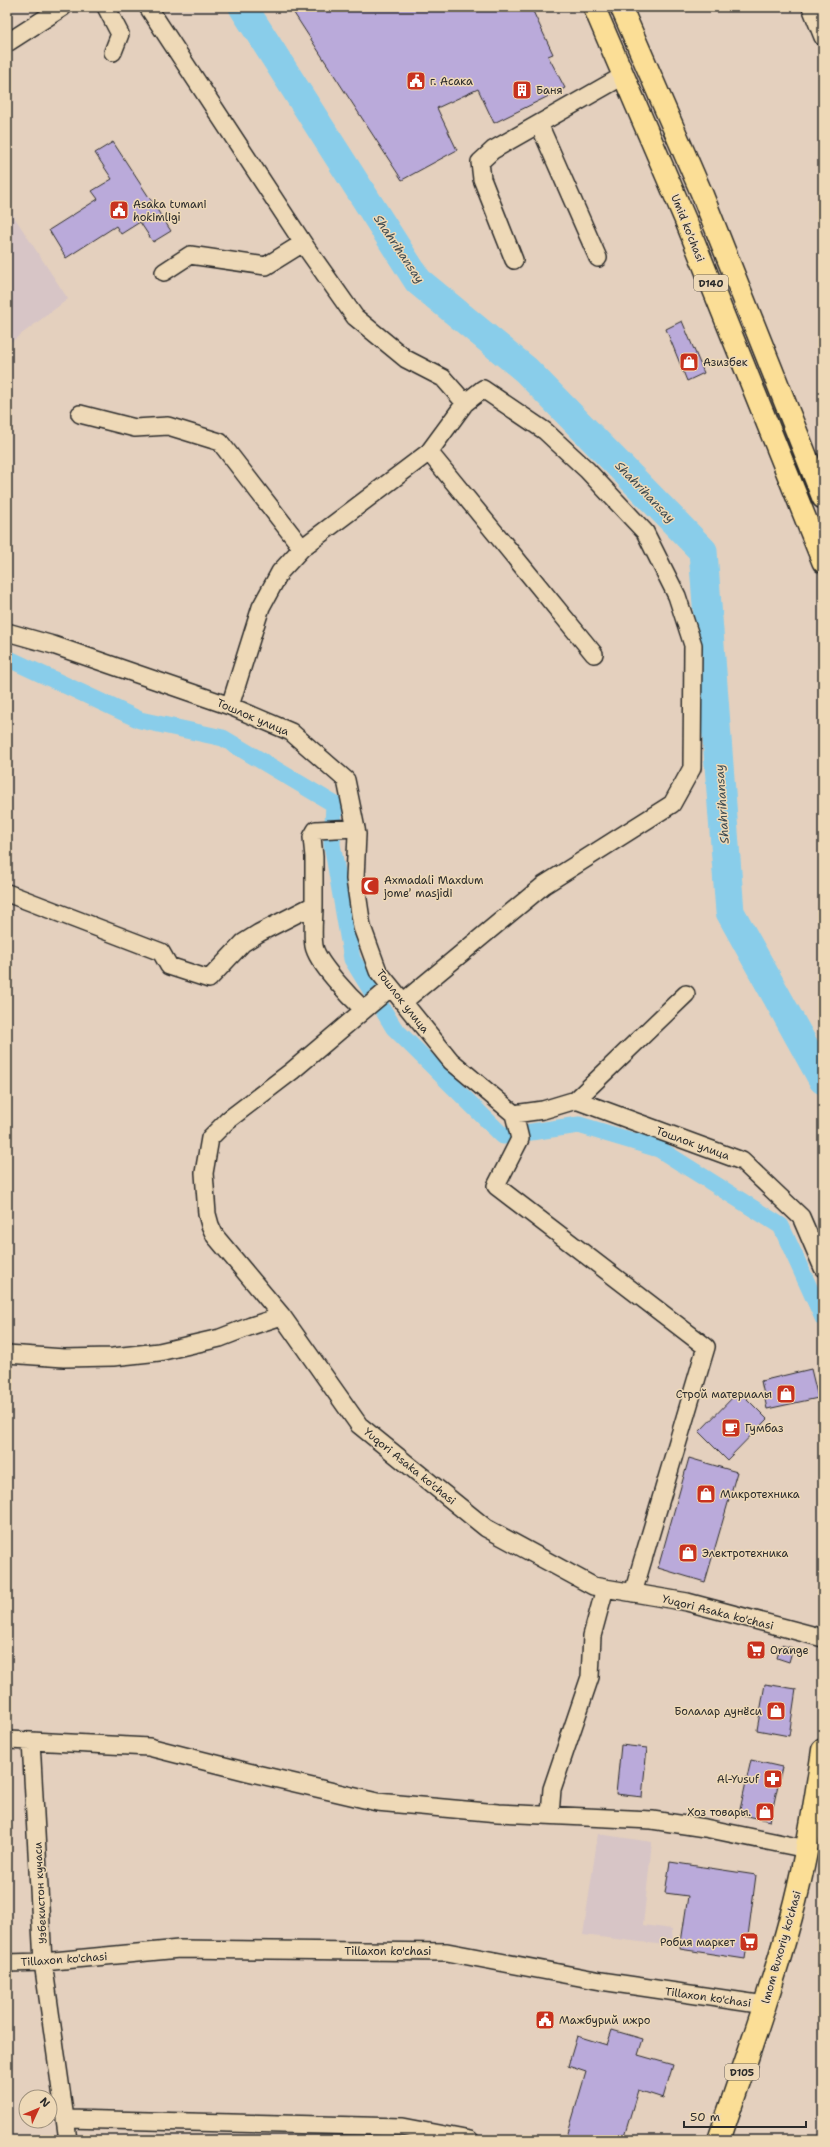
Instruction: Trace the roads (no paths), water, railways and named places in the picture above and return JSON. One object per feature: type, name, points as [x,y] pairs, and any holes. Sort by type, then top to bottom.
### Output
[{"type":"highway","name":"lmom Buxoriy ko'chasi","points":[[720,2140],[765,2005],[791,1917],[807,1849],[823,1750]]},
{"type":"main road","name":"Umid ko'chasi","points":[[594,7],[685,219],[823,562]]},
{"type":"main road","name":"D140","points":[[621,7],[702,194],[823,498]]},
{"type":"street","points":[[7,42],[64,7]]},
{"type":"street","points":[[106,7],[120,34],[113,52]]},
{"type":"street","points":[[148,7],[305,246],[355,317],[406,359],[442,378],[465,403]]},
{"type":"street","points":[[811,7],[823,37]]},
{"type":"street","points":[[514,260],[482,179],[480,162],[493,150],[623,76]]},
{"type":"street","points":[[539,124],[598,258]]},
{"type":"street","points":[[164,272],[190,255],[266,266],[305,246]]},
{"type":"street","points":[[230,706],[261,607],[280,572],[302,548],[429,452],[465,403],[483,389],[545,431],[587,470],[645,532],[677,596],[693,645],[692,768],[672,804],[544,885],[403,1002]]},
{"type":"street","points":[[80,414],[135,428],[168,426],[220,442],[302,548]]},
{"type":"street","points":[[429,452],[594,654]]},
{"type":"street","name":"Тошлок улица","points":[[7,632],[52,645],[230,706],[292,732],[346,780],[356,828],[355,880],[362,927],[378,971],[390,988],[452,1061],[517,1126]]},
{"type":"street","points":[[356,828],[316,830],[312,837],[314,857],[314,947],[338,983],[364,1010]]},
{"type":"street","points":[[7,893],[161,952],[169,966],[209,979],[243,943],[266,929],[314,905]]},
{"type":"street","name":"Yuqori Asaka ko'chasi","points":[[390,988],[292,1071],[228,1120],[210,1138],[204,1173],[210,1225],[219,1241],[282,1316],[359,1425],[486,1528],[593,1586],[687,1602],[823,1638]]},
{"type":"street","points":[[633,1593],[706,1347],[496,1186],[517,1126],[543,1110],[576,1100],[686,994]]},
{"type":"street","name":"Тошлок улица","points":[[576,1100],[742,1161],[801,1217],[823,1268]]},
{"type":"street","points":[[7,1354],[64,1358],[113,1357],[159,1352],[220,1338],[282,1316]]},
{"type":"street","points":[[550,1815],[552,1789],[590,1677],[592,1636],[605,1588]]},
{"type":"street","points":[[7,1740],[150,1747],[248,1772],[377,1802],[498,1813],[652,1820],[705,1828],[807,1849]]},
{"type":"street","name":"Узбекистон кучаси","points":[[31,1741],[43,1962],[68,2140]]},
{"type":"street","name":"Tillaxon ko'chasi","points":[[7,1963],[43,1962],[179,1950],[447,1952],[601,1981],[765,2005]]},
{"type":"street","points":[[66,2119],[402,2127],[417,2135],[470,2140]]},
{"type":"waterway","name":"Shahrihansay","points":[[243,7],[418,281],[526,370],[703,551],[730,912],[823,1080]]},
{"type":"waterway","points":[[7,658],[140,720],[223,738],[334,804],[332,844],[352,959],[394,1028],[503,1136],[579,1125],[659,1149],[781,1226],[823,1318]]},
{"type":"place","name":"г. Асака","points":[[416,81]]},
{"type":"place","name":"Баня","points":[[522,90]]},
{"type":"place","name":"Asaka tumani hokimligi","points":[[119,210]]},
{"type":"place","name":"Азизбек","points":[[689,362]]},
{"type":"place","name":"Axmadali Maxdum jome' masjidi","points":[[370,886]]},
{"type":"place","name":"Строй материалы","points":[[786,1394]]},
{"type":"place","name":"Гумбаз","points":[[731,1428]]},
{"type":"place","name":"Микротехника","points":[[706,1494]]},
{"type":"place","name":"Электротехника","points":[[688,1553]]},
{"type":"place","name":"Orange","points":[[756,1650]]},
{"type":"place","name":"Болалар дунёси","points":[[776,1711]]},
{"type":"place","name":"Al-Yusuf","points":[[773,1779]]},
{"type":"place","name":"Хоз товары.","points":[[765,1812]]},
{"type":"place","name":"Робия маркет","points":[[749,1942]]},
{"type":"place","name":"Мажбурий ижро","points":[[545,2020]]}]
